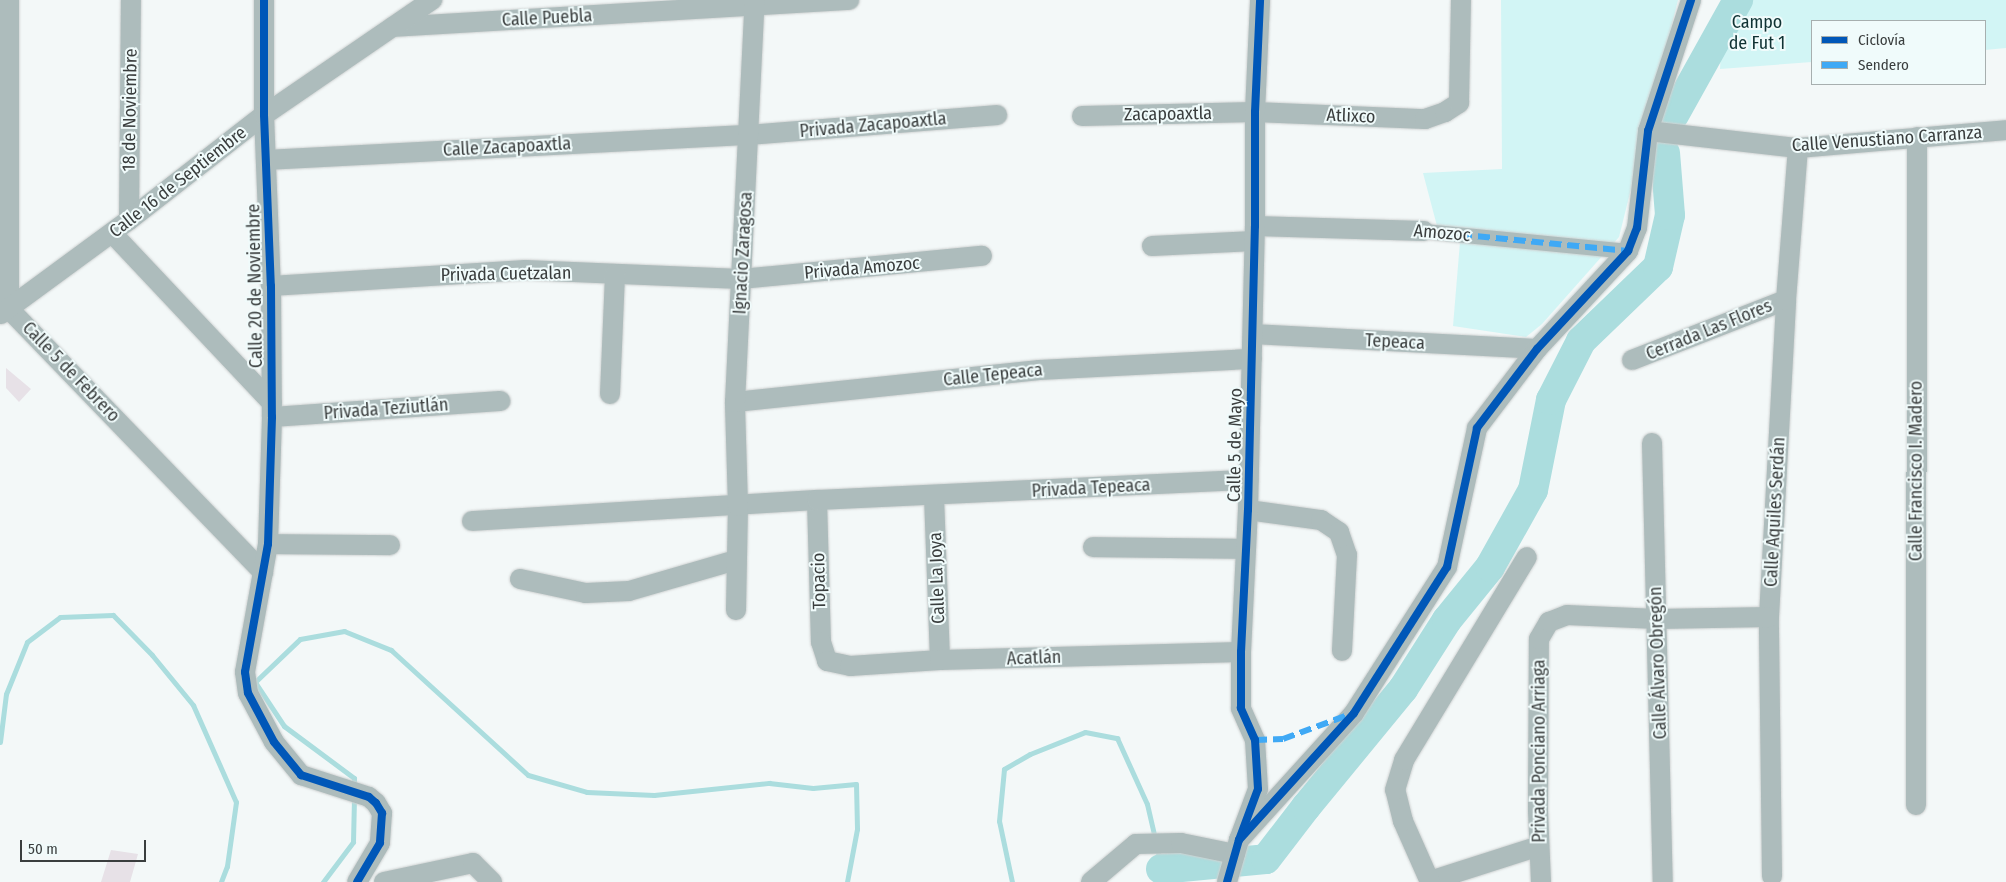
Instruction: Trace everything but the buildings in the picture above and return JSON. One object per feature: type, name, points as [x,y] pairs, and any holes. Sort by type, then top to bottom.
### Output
[{"type":"street","name":"Calle 5 de Febrero","points":[[9,0],[5,312],[263,572]]},
{"type":"street","name":"18 de Noviembre","points":[[129,220],[131,0]]},
{"type":"street","name":"Calle 20 de Noviembre","points":[[264,0],[264,115],[272,286],[272,410],[268,544],[245,672],[248,693],[274,742],[301,775],[368,797],[382,813],[380,843],[357,882]]},
{"type":"street","name":"Calle 16 de Septiembre","points":[[5,312],[112,233],[264,115],[432,0]]},
{"type":"street","name":"Calle Puebla","points":[[394,27],[755,3],[849,0]]},
{"type":"street","name":"Calle 5 de Mayo","points":[[1233,860],[1258,789],[1255,740],[1242,708],[1241,652],[1249,480],[1255,234],[1255,112],[1260,0]]},
{"type":"street","name":"Atlixco","points":[[1255,112],[1425,119],[1445,112],[1459,103],[1462,0]]},
{"type":"street","points":[[1091,882],[1136,844],[1182,843],[1233,860],[1354,713],[1447,567],[1477,428],[1537,350],[1628,251],[1637,228],[1648,131],[1691,0]]},
{"type":"street","name":"Ignacio Zaragosa","points":[[736,610],[738,506],[735,402],[755,3]]},
{"type":"street","name":"Zacapoaxtla","points":[[1082,116],[1255,112]]},
{"type":"street","name":"Privada Zacapoaxtla","points":[[749,135],[997,115]]},
{"type":"street","name":"Calle Venustiano Carranza","points":[[1648,131],[1798,148],[2006,130]]},
{"type":"street","name":"Calle Zacapoaxtla","points":[[266,160],[749,135]]},
{"type":"street","name":"Calle Francisco I. Madero","points":[[1916,805],[1917,137]]},
{"type":"street","name":"Calle Aquiles Serdán","points":[[1772,876],[1769,617],[1786,300],[1798,148]]},
{"type":"street","name":"Amozoc","points":[[1152,246],[1255,234],[1424,231],[1628,251]]},
{"type":"street","points":[[112,233],[272,410]]},
{"type":"street","name":"Privada Amozoc","points":[[741,279],[982,256]]},
{"type":"street","name":"Privada Cuetzalan","points":[[272,286],[525,270],[741,279]]},
{"type":"street","points":[[610,394],[615,274]]},
{"type":"street","name":"Cerrada Las Flores","points":[[1632,360],[1786,300]]},
{"type":"street","name":"Tepeaca","points":[[1253,334],[1537,350]]},
{"type":"street","name":"Calle Tepeaca","points":[[735,402],[1039,370],[1252,359]]},
{"type":"street","name":"Privada Teziutlán","points":[[272,410],[500,401]]},
{"type":"street","name":"Calle Álvaro Obregón","points":[[1652,443],[1663,882]]},
{"type":"street","name":"Privada Tepeaca","points":[[934,496],[1249,480]]},
{"type":"street","points":[[472,521],[817,500],[934,496]]},
{"type":"street","name":"Calle La Joya","points":[[934,496],[940,660]]},
{"type":"street","name":"Topacio","points":[[817,500],[821,642],[827,661]]},
{"type":"street","points":[[1248,510],[1321,520],[1339,532],[1347,555],[1342,651]]},
{"type":"street","points":[[268,544],[390,545]]},
{"type":"street","points":[[1094,547],[1246,549]]},
{"type":"street","points":[[1527,557],[1404,760],[1395,790],[1403,821],[1430,881],[1539,846]]},
{"type":"street","points":[[520,579],[586,593],[630,591],[736,560]]},
{"type":"street","name":"Privada Ponciano Arriaga","points":[[1541,882],[1539,846],[1540,640],[1549,622],[1567,616],[1656,619]]},
{"type":"street","points":[[1656,619],[1769,617]]},
{"type":"street","name":"Acatlán","points":[[827,661],[850,666],[940,660],[1241,652]]},
{"type":"street","points":[[384,882],[473,863],[492,882]]},
{"type":"green space","points":[[1501,0],[1678,0],[1619,237],[1542,324],[1526,337],[1453,326],[1461,230],[1437,226],[1423,173],[1502,169]]},
{"type":"green space","name":"Campo de Fut 1","points":[[1724,0],[2006,0],[2006,48],[1986,50],[1986,20],[1811,20],[1811,62],[1720,69]]},
{"type":"waterway","points":[[1674,115],[1738,0]]},
{"type":"waterway","points":[[1161,869],[1266,859],[1403,689],[1447,620],[1490,567],[1533,490],[1551,400],[1581,341],[1658,267],[1670,215],[1665,153]]},
{"type":"waterway","points":[[0,742],[6,694],[27,642],[60,617],[113,615],[152,655],[193,705],[236,802],[227,866],[221,882]]},
{"type":"waterway","points":[[354,789],[354,778],[284,726],[255,682],[300,639],[344,631],[391,650],[528,775],[587,792],[654,795],[769,783],[813,788],[856,784],[857,829],[847,882]]},
{"type":"waterway","points":[[1012,882],[999,821],[1004,769],[1030,754],[1085,732],[1117,738],[1147,804],[1155,840]]},
{"type":"waterway","points":[[323,882],[353,842],[354,797]]},
{"type":"waterway","points":[[1157,848],[1164,882]]},
{"type":"marked path","points":[[1424,231],[1628,251]]},
{"type":"marked path","points":[[1255,740],[1283,739],[1348,715]]},
{"type":"cycle path","points":[[264,0],[264,115],[271,286],[272,417],[268,544],[245,672],[248,693],[274,742],[301,775],[369,797],[376,803],[382,813],[380,843],[357,882]]},
{"type":"cycle path","points":[[1227,882],[1239,840],[1258,789],[1255,740],[1241,708],[1241,652],[1248,510],[1255,226],[1255,112],[1260,0]]},
{"type":"cycle path","points":[[1239,840],[1354,713],[1447,567],[1477,428],[1537,349],[1628,251],[1637,228],[1648,131],[1691,0]]}]
